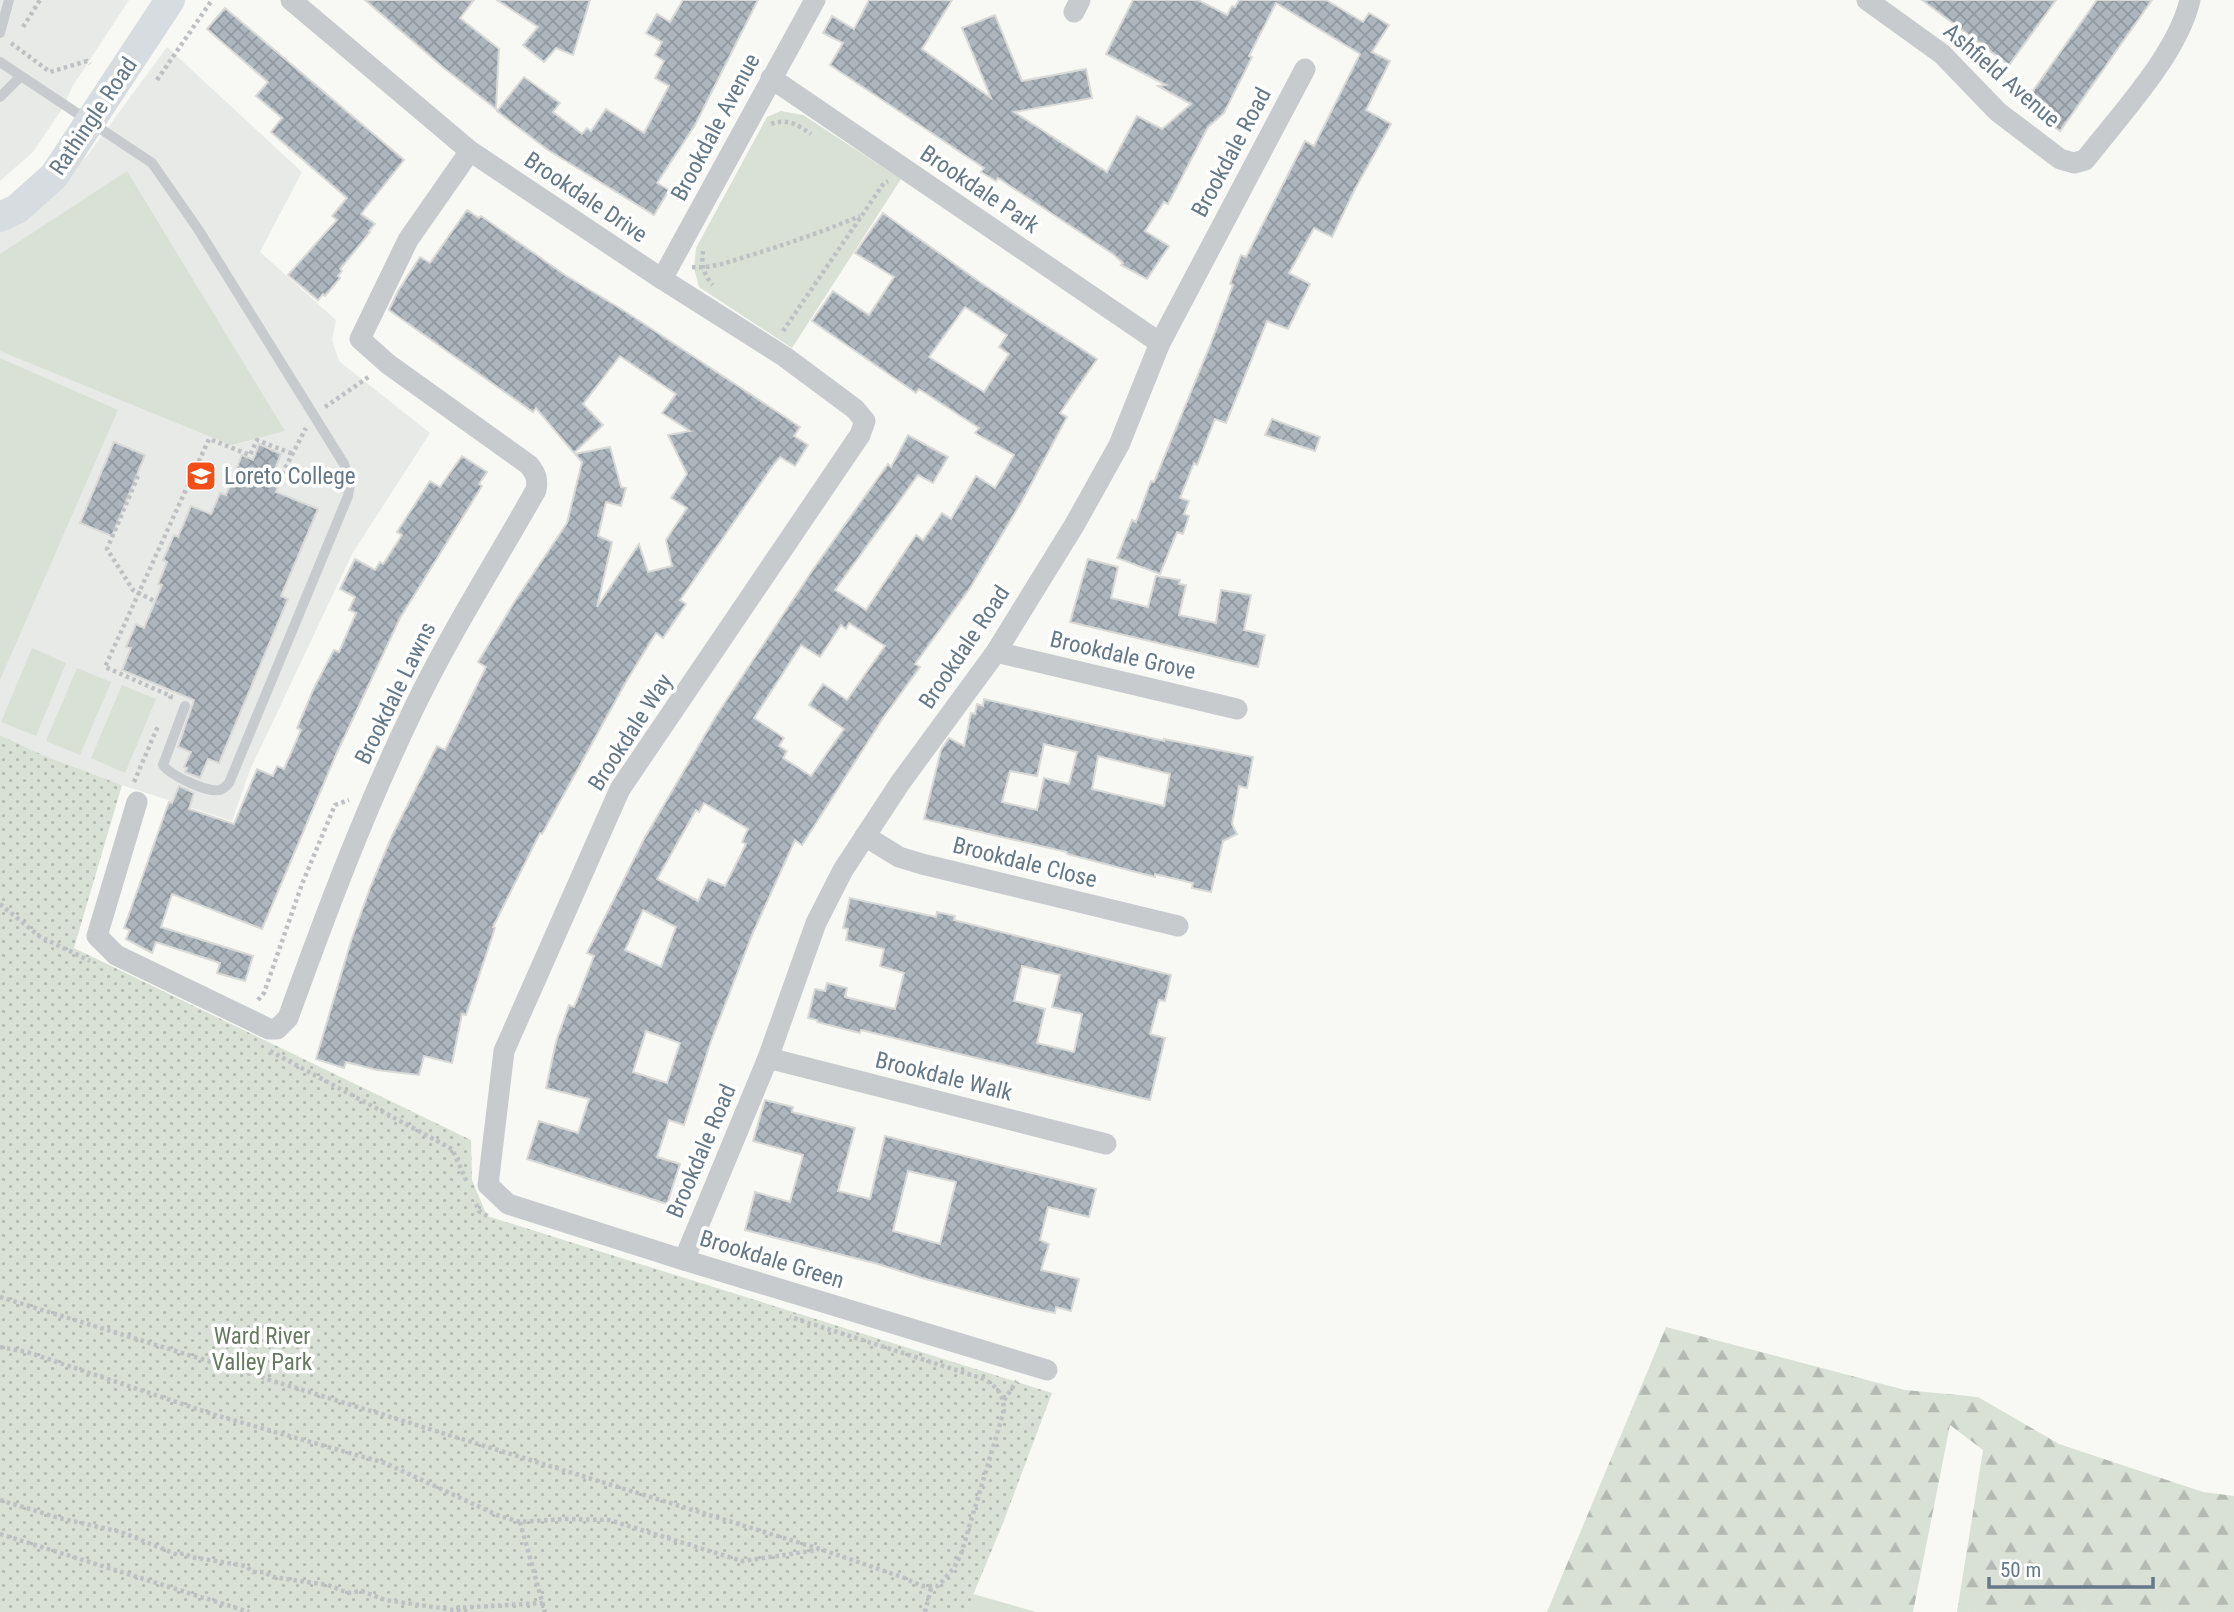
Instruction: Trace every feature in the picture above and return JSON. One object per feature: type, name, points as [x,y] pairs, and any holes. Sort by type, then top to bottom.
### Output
[{"type":"street","name":"Rathingle Road","points":[[0,217],[17,209],[54,176],[170,0]]},
{"type":"street","name":"Brookdale Drive","points":[[290,0],[470,151],[666,272],[855,409],[865,421]]},
{"type":"street","name":"Brookdale Avenue","points":[[666,272],[815,0]]},
{"type":"street","name":"Ashfield Avenue","points":[[1867,0],[1942,54],[1998,112],[2060,159],[2074,163],[2085,160],[2171,48],[2186,18],[2190,0]]},
{"type":"street","name":"Brookdale Road","points":[[684,1260],[768,1058],[816,923],[843,870],[900,783],[996,652],[1075,524],[1119,445],[1160,344],[1305,69]]},
{"type":"street","name":"Brookdale Park","points":[[771,78],[1160,344]]},
{"type":"street","name":"Brookdale Lawns","points":[[134,794],[97,936],[116,955],[270,1029],[277,1029],[288,1018],[335,888],[414,707],[536,490],[536,473],[529,465],[388,365],[360,340],[408,240],[470,151]]},
{"type":"street","name":"Brookdale Way","points":[[482,1193],[504,1051],[620,789],[860,435],[865,421]]},
{"type":"street","name":"Brookdale Grove","points":[[996,652],[1237,709]]},
{"type":"street","name":"Brookdale Close","points":[[865,836],[899,857],[922,864],[1178,926]]},
{"type":"street","name":"Brookdale Walk","points":[[768,1058],[1106,1144]]},
{"type":"street","name":"Brookdale Green","points":[[482,1193],[508,1204],[684,1260],[1047,1370]]},
{"type":"lane","points":[[3,36],[9,0]]},
{"type":"lane","points":[[0,62],[152,163],[160,172],[344,464],[349,483],[348,496],[229,783],[218,790],[209,790],[171,774],[163,765],[185,706]]},
{"type":"lane","points":[[0,97],[20,77]]},
{"type":"path","points":[[23,27],[40,0]]},
{"type":"path","points":[[158,80],[212,0]]},
{"type":"path","points":[[3,36],[50,72],[87,61],[90,64]]},
{"type":"path","points":[[768,125],[780,120],[797,124],[818,139]]},
{"type":"path","points":[[772,326],[782,333],[884,183],[907,171]]},
{"type":"path","points":[[873,176],[884,183]]},
{"type":"path","points":[[666,272],[703,268],[798,241],[861,216]]},
{"type":"path","points":[[707,243],[702,254],[703,268],[707,278],[719,290]]},
{"type":"path","points":[[166,709],[172,696],[105,667],[209,439],[250,455],[257,440],[293,454]]},
{"type":"path","points":[[138,476],[107,549],[133,590],[162,605]]},
{"type":"path","points":[[134,794],[160,722]]},
{"type":"path","points":[[250,1001],[261,999],[264,993],[302,884],[335,805],[353,799]]},
{"type":"path","points":[[482,1193],[479,1211],[498,1223]]},
{"type":"path","points":[[0,1297],[823,1550],[931,1588],[943,1582],[961,1554],[1003,1414],[1004,1400],[999,1391],[984,1379],[787,1316]]},
{"type":"path","points":[[0,1347],[27,1352],[215,1415],[385,1463],[497,1515],[520,1522],[565,1518],[609,1520],[742,1562],[823,1550]]},
{"type":"path","points":[[0,1500],[59,1518],[121,1532],[178,1555],[184,1553],[191,1557],[246,1566],[253,1572],[328,1585],[348,1593],[362,1591],[385,1600],[468,1612]]},
{"type":"path","points":[[520,1522],[545,1612]]},
{"type":"path","points":[[0,1534],[249,1612]]},
{"type":"path","points":[[925,1612],[931,1588]]},
{"type":"path","points":[[449,1608],[543,1603]]},
{"type":"shaded area","points":[[0,0],[129,0],[33,152],[0,181]]},
{"type":"shaded area","name":"Loreto College","points":[[167,47],[302,172],[260,252],[336,320],[332,340],[339,361],[430,433],[352,554],[250,770],[232,821],[122,785],[45,756],[0,735],[0,226],[36,201],[87,156]]},
{"type":"green space","points":[[781,111],[803,115],[901,179],[792,348],[699,287],[694,268],[696,248],[767,117]]},
{"type":"green space","points":[[127,171],[285,431],[231,445],[0,351],[0,254]]},
{"type":"green space","points":[[0,358],[118,410],[0,680]]},
{"type":"green space","points":[[32,648],[66,663],[36,736],[1,722]]},
{"type":"green space","points":[[77,668],[111,682],[80,755],[46,741]]},
{"type":"green space","points":[[122,685],[156,699],[125,773],[91,758]]},
{"type":"green space","name":"Ward River Valley Park","points":[[0,735],[45,756],[122,785],[74,948],[471,1140],[472,1180],[487,1216],[1052,1393],[966,1612],[0,1612]]},
{"type":"green space","points":[[1666,1327],[1905,1390],[1978,1397],[2059,1444],[2203,1492],[2234,1496],[2234,1612],[1957,1612],[1983,1450],[1950,1425],[1913,1612],[1547,1612]]},
{"type":"green space","points":[[973,1594],[1036,1612],[966,1612]]},
{"type":"building","points":[[365,0],[474,0],[460,18],[499,49],[496,109],[444,68]]},
{"type":"building","points":[[497,0],[590,0],[573,55],[556,48],[544,62],[523,45],[538,27]]},
{"type":"building","points":[[683,0],[758,0],[695,125],[657,183],[669,190],[654,215],[548,150],[497,111],[524,77],[560,103],[553,112],[582,134],[587,128],[591,131],[606,109],[644,133],[669,86],[655,78],[664,61],[655,55],[662,42],[646,33],[657,14],[670,22]]},
{"type":"building","points":[[869,0],[952,0],[922,49],[991,98],[962,28],[995,15],[1022,81],[1086,69],[1092,98],[1014,112],[1107,172],[1137,116],[1162,129],[1191,104],[1158,86],[1166,85],[1106,54],[1133,0],[1198,0],[1227,15],[1239,0],[1326,0],[1363,22],[1369,13],[1389,25],[1372,52],[1390,61],[1366,110],[1391,124],[1332,237],[1314,228],[1289,273],[1310,284],[1288,329],[1267,321],[1226,423],[1215,419],[1197,465],[1194,463],[1180,498],[1189,501],[1184,514],[1189,516],[1183,534],[1177,532],[1160,574],[1117,558],[1132,520],[1136,522],[1151,481],[1154,482],[1209,348],[1233,285],[1230,284],[1241,255],[1246,257],[1305,141],[1314,146],[1360,54],[1276,3],[1224,113],[1208,127],[1168,204],[1164,202],[1145,231],[1169,246],[1147,279],[1121,265],[1123,263],[1113,254],[998,178],[996,181],[981,172],[984,168],[830,65],[843,43],[823,33],[832,16],[854,29]]},
{"type":"building","points":[[1922,0],[2056,0],[2009,65]]},
{"type":"building","points":[[2097,0],[2152,0],[2060,131],[2023,105]]},
{"type":"building","points":[[225,8],[404,160],[361,214],[375,224],[340,269],[340,278],[325,296],[323,294],[318,300],[288,275],[337,220],[332,216],[347,198],[271,132],[282,118],[256,96],[268,82],[207,29]]},
{"type":"building","points":[[467,210],[479,218],[481,216],[565,275],[800,427],[794,436],[808,445],[795,466],[780,457],[774,464],[680,600],[686,604],[663,638],[656,633],[627,680],[542,834],[540,833],[493,927],[495,928],[466,1015],[462,1014],[452,1063],[424,1056],[419,1075],[377,1070],[346,1062],[344,1068],[316,1059],[351,941],[370,888],[391,838],[437,746],[445,750],[486,667],[478,662],[567,523],[582,462],[575,454],[610,447],[621,487],[626,488],[621,506],[606,502],[598,536],[612,542],[597,607],[639,544],[648,572],[672,566],[666,540],[687,508],[671,498],[687,474],[668,435],[690,431],[662,413],[676,394],[620,356],[583,404],[603,425],[574,453],[536,408],[533,412],[389,310],[420,257],[430,263]]},
{"type":"building","points":[[883,213],[984,285],[1097,359],[1060,413],[1067,417],[1022,501],[970,588],[915,664],[920,667],[883,718],[802,845],[795,840],[752,935],[711,1041],[684,1125],[669,1120],[657,1157],[680,1164],[667,1204],[527,1159],[539,1121],[578,1133],[589,1099],[546,1088],[556,1042],[569,1005],[574,1007],[594,956],[587,953],[644,839],[716,716],[814,568],[888,464],[891,467],[908,435],[948,457],[933,483],[918,475],[835,590],[866,610],[916,535],[923,540],[942,513],[951,519],[976,476],[995,488],[1014,455],[975,433],[979,428],[919,389],[916,393],[812,321],[833,291],[869,315],[894,277],[855,253]],"holes":[[[965,307],[1007,335],[999,347],[1009,354],[984,392],[929,357]],[[849,623],[885,646],[847,700],[823,684],[809,705],[844,729],[811,776],[783,758],[787,751],[779,746],[784,738],[754,718],[801,645],[820,657],[841,625],[846,629]],[[704,803],[748,829],[742,842],[746,844],[725,886],[708,879],[698,901],[657,879],[696,810],[699,812]],[[643,910],[676,927],[661,967],[625,950]],[[646,1031],[680,1043],[667,1083],[633,1072]]]},
{"type":"building","points":[[1272,419],[1320,437],[1315,451],[1265,435]]},
{"type":"building","points":[[114,442],[145,455],[112,536],[80,523]]},
{"type":"building","name":"Loreto College","points":[[259,444],[281,454],[274,471],[283,474],[276,492],[318,509],[281,596],[288,599],[219,763],[208,759],[200,778],[185,772],[187,768],[184,767],[191,752],[178,747],[194,700],[122,670],[131,648],[126,647],[136,624],[144,628],[162,585],[158,584],[167,562],[163,560],[174,535],[178,537],[191,506],[211,514],[220,493],[226,495],[242,455],[253,460]]},
{"type":"building","points":[[462,456],[487,472],[479,484],[482,486],[400,618],[335,757],[262,929],[172,894],[161,927],[253,956],[245,981],[217,973],[220,963],[156,942],[152,953],[126,939],[130,930],[124,928],[169,802],[172,803],[179,786],[194,793],[189,809],[234,824],[257,769],[273,776],[277,766],[284,769],[301,730],[297,728],[314,688],[334,650],[339,652],[356,613],[349,610],[355,597],[340,589],[355,559],[375,570],[380,562],[383,564],[402,535],[397,532],[430,481],[440,487]]},
{"type":"building","points":[[1088,559],[1118,567],[1111,598],[1148,607],[1156,576],[1180,580],[1179,584],[1186,585],[1179,615],[1216,623],[1221,590],[1251,595],[1244,630],[1265,635],[1258,667],[1070,622]]},
{"type":"building","points":[[984,699],[1164,741],[1253,757],[1247,788],[1239,786],[1232,824],[1237,834],[1223,841],[1211,892],[1192,888],[1193,883],[1155,874],[1155,877],[1067,852],[924,819],[941,750],[949,738],[964,746],[971,713],[975,714],[977,704],[983,706]],"holes":[[[1044,744],[1077,752],[1069,784],[1044,778],[1037,810],[1002,802],[1010,771],[1037,776]],[[1098,756],[1170,774],[1164,806],[1092,789]]]},
{"type":"building","points":[[850,898],[936,917],[937,912],[955,916],[954,920],[1171,975],[1165,1001],[1159,1000],[1150,1034],[1165,1038],[1150,1100],[861,1030],[860,1033],[808,1018],[815,989],[825,991],[827,983],[847,988],[845,997],[895,1009],[904,973],[880,966],[884,949],[846,940],[848,929],[843,928]],"holes":[[[1022,966],[1060,975],[1052,1007],[1082,1014],[1074,1052],[1037,1043],[1045,1009],[1014,1001]]]},
{"type":"building","points":[[765,1100],[793,1107],[792,1112],[855,1128],[838,1191],[870,1199],[885,1136],[1096,1189],[1089,1217],[1048,1207],[1040,1240],[1049,1244],[1041,1270],[1079,1279],[1071,1311],[1056,1307],[1055,1313],[1032,1308],[745,1230],[755,1192],[790,1202],[803,1155],[753,1141]],"holes":[[[908,1171],[956,1182],[940,1244],[893,1231]]]},
{"type":"place","name":"Loreto College","points":[[201,476]]}]
